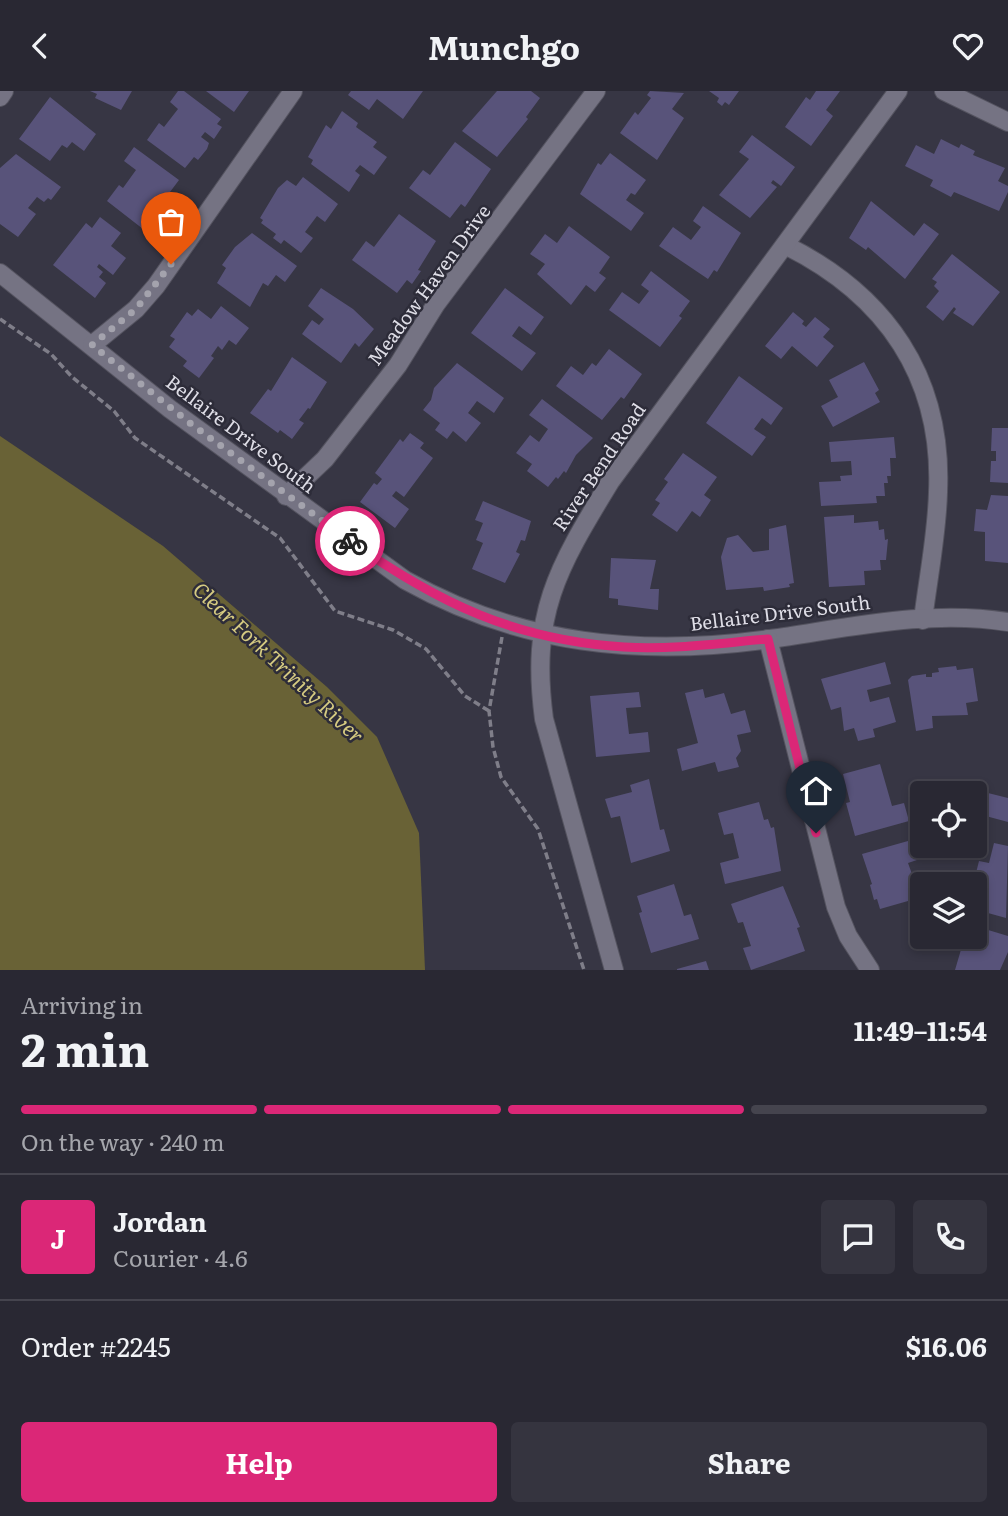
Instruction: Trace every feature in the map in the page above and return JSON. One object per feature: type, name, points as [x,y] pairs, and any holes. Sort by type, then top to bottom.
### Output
[{"type":"street","points":[[0,97],[4,91]]},
{"type":"street","points":[[92,345],[136,309],[156,286],[293,91]]},
{"type":"street","name":"Meadow Haven Drive","points":[[286,496],[325,460],[398,365],[436,304],[596,91]]},
{"type":"street","name":"River Bend Road","points":[[614,970],[544,719],[540,687],[540,634],[553,586],[570,548],[610,482],[898,91]]},
{"type":"street","points":[[944,91],[1008,122]]},
{"type":"street","points":[[785,245],[815,260],[874,306],[907,352],[920,380],[934,433],[938,490],[923,620]]},
{"type":"street","name":"Bellaire Drive South","points":[[0,273],[286,496],[405,580],[442,601],[505,625],[540,634],[624,647],[768,639],[862,623],[923,620],[1008,622]]},
{"type":"street","points":[[768,639],[836,907],[848,936],[870,970]]},
{"type":"path","points":[[0,319],[51,354],[72,377],[114,411],[135,438],[280,538],[335,611],[393,630],[426,649],[465,697],[489,711]]},
{"type":"path","points":[[505,625],[489,711],[501,777],[538,829],[584,970]]},
{"type":"shaded area","points":[[0,436],[163,546],[327,687],[377,737],[419,833],[425,970],[0,970]]},
{"type":"building","points":[[90,91],[132,91],[121,110],[95,98],[97,94]]},
{"type":"building","points":[[178,91],[184,91],[221,119],[217,124],[222,127],[214,139],[205,132],[201,137],[209,143],[207,149],[198,160],[194,157],[185,168],[147,140],[159,123],[164,127],[178,109],[170,102]]},
{"type":"building","points":[[206,91],[249,91],[234,112]]},
{"type":"building","points":[[351,91],[423,91],[403,119],[377,99],[369,110],[348,95]]},
{"type":"building","points":[[497,91],[531,91],[540,98],[526,117],[528,119],[497,157],[462,131]]},
{"type":"building","points":[[650,91],[684,93],[672,109],[684,118],[657,160],[620,133],[635,112],[638,115],[651,98],[647,95]]},
{"type":"building","points":[[709,91],[739,91],[729,105],[725,102],[722,106],[717,102],[719,98]]},
{"type":"building","points":[[816,91],[840,91],[826,110],[833,116],[811,146],[785,127],[806,97],[810,100]]},
{"type":"building","points":[[50,97],[96,134],[84,151],[72,142],[67,148],[62,145],[50,161],[19,139]]},
{"type":"building","points":[[342,111],[358,123],[356,127],[377,142],[373,147],[387,157],[374,175],[360,165],[355,171],[360,175],[349,192],[311,164],[313,160],[308,157],[326,125],[331,129]]},
{"type":"building","points":[[752,135],[795,167],[781,186],[773,180],[771,183],[777,187],[750,218],[719,195],[749,159],[739,152]]},
{"type":"building","points":[[941,139],[959,148],[961,144],[975,151],[973,155],[1005,168],[998,181],[1008,186],[1008,192],[999,211],[954,192],[951,197],[930,186],[933,180],[905,166],[916,145],[934,154]]},
{"type":"building","points":[[455,142],[491,169],[465,207],[461,204],[450,218],[409,188],[423,170],[430,175]]},
{"type":"building","points":[[134,147],[179,180],[170,192],[168,201],[143,229],[107,201],[119,185],[123,188],[136,170],[124,161]]},
{"type":"building","points":[[610,153],[646,180],[635,195],[631,193],[626,200],[644,213],[631,231],[580,194],[598,163],[601,165]]},
{"type":"building","points":[[16,154],[61,187],[51,200],[48,198],[44,202],[37,197],[28,208],[36,214],[18,237],[0,224],[0,168]]},
{"type":"building","points":[[303,177],[338,204],[325,222],[317,216],[305,232],[313,238],[301,253],[284,240],[281,244],[273,238],[276,234],[261,223],[263,220],[260,218],[278,188],[287,180],[296,186]]},
{"type":"building","points":[[871,201],[914,236],[924,223],[939,234],[905,279],[868,247],[866,250],[849,238]]},
{"type":"building","points":[[703,206],[741,233],[717,272],[714,270],[708,279],[659,246],[673,227],[691,240],[701,227],[693,221]]},
{"type":"building","points":[[399,214],[436,241],[412,284],[407,280],[397,293],[352,260],[366,241],[374,247]]},
{"type":"building","points":[[100,217],[121,233],[111,246],[126,258],[113,275],[99,264],[97,267],[103,272],[99,277],[106,283],[95,298],[53,265],[86,223],[92,228]]},
{"type":"building","points":[[569,226],[610,257],[599,273],[606,278],[595,292],[586,285],[571,305],[537,274],[545,264],[530,254],[545,234],[557,243]]},
{"type":"building","points":[[252,233],[297,266],[285,282],[276,275],[268,286],[263,283],[250,307],[217,283],[226,268],[222,265],[235,247]]},
{"type":"building","points":[[952,254],[1000,292],[973,326],[953,313],[956,309],[954,307],[943,321],[926,307],[939,291],[934,286],[937,282],[932,279]]},
{"type":"building","points":[[651,271],[690,301],[679,316],[682,318],[660,347],[609,310],[622,292],[639,304],[649,291],[641,285]]},
{"type":"building","points":[[321,288],[353,309],[374,329],[359,347],[355,343],[341,363],[302,334],[312,320],[319,325],[324,319],[308,306]]},
{"type":"building","points":[[505,288],[544,317],[531,335],[519,326],[512,336],[536,353],[522,371],[471,333]]},
{"type":"building","points":[[221,306],[249,328],[236,345],[229,340],[222,350],[218,346],[211,356],[214,358],[199,378],[183,366],[187,361],[169,347],[175,339],[170,336],[187,312],[192,316],[198,309],[211,319]]},
{"type":"building","points":[[793,312],[804,321],[802,324],[806,327],[815,317],[830,329],[823,337],[834,346],[817,367],[792,346],[781,359],[765,346]]},
{"type":"building","points":[[609,349],[642,374],[624,399],[621,397],[602,420],[556,386],[571,366],[583,375],[592,363],[596,366]]},
{"type":"building","points":[[292,357],[327,382],[310,409],[308,408],[299,420],[304,423],[292,439],[280,430],[278,433],[250,413],[268,389],[271,391]]},
{"type":"building","points":[[864,362],[879,390],[875,393],[880,402],[833,427],[821,406],[838,397],[829,380]]},
{"type":"building","points":[[457,363],[504,398],[494,413],[477,401],[468,413],[481,423],[466,442],[453,431],[447,439],[435,430],[440,423],[423,410],[431,400],[434,388]]},
{"type":"building","points":[[739,376],[783,408],[771,425],[762,418],[754,429],[766,437],[752,456],[706,423]]},
{"type":"building","points":[[542,399],[593,438],[576,455],[566,473],[564,471],[558,479],[556,477],[548,487],[527,471],[532,464],[516,453],[530,435],[539,442],[548,429],[529,415]]},
{"type":"building","points":[[992,428],[1008,428],[1008,483],[990,482],[991,461],[996,461],[996,451],[991,451]]},
{"type":"building","points":[[410,433],[424,443],[420,448],[433,458],[404,497],[396,491],[392,496],[409,509],[395,528],[360,502],[374,483],[377,485],[382,479],[375,473],[400,439],[403,442]]},
{"type":"building","points":[[894,437],[896,458],[890,458],[891,476],[887,476],[888,483],[884,483],[885,496],[876,496],[877,503],[821,506],[819,482],[841,481],[840,476],[852,475],[851,461],[831,462],[829,442]]},
{"type":"building","points":[[683,453],[717,477],[704,495],[711,500],[700,517],[692,511],[677,532],[652,515],[660,503],[655,500],[668,482],[664,479]]},
{"type":"building","points":[[991,495],[1008,496],[1008,563],[985,561],[985,532],[974,531],[976,509],[987,510]]},
{"type":"building","points":[[483,501],[531,521],[525,541],[521,540],[516,552],[520,554],[505,583],[472,569],[483,543],[476,540],[483,523],[475,520]]},
{"type":"building","points":[[854,515],[854,523],[878,521],[879,530],[884,529],[885,540],[888,539],[886,560],[880,560],[881,570],[864,571],[865,585],[829,587],[824,517]]},
{"type":"building","points":[[786,525],[794,583],[789,584],[790,587],[764,591],[763,587],[726,590],[721,557],[727,538],[738,535],[753,552],[769,550],[769,529]]},
{"type":"building","points":[[611,558],[656,560],[650,589],[659,589],[658,610],[618,605],[618,599],[609,598]]},
{"type":"building","points":[[885,662],[891,684],[867,690],[870,702],[889,697],[896,722],[873,729],[875,737],[858,741],[854,728],[844,731],[841,707],[831,710],[821,679]]},
{"type":"building","points":[[956,666],[957,670],[973,668],[978,701],[966,703],[968,715],[932,716],[933,728],[916,731],[908,680],[912,676],[926,674],[926,677],[932,677],[932,673],[939,672],[938,668]]},
{"type":"building","points":[[703,689],[705,698],[724,693],[731,714],[745,710],[751,732],[737,735],[741,751],[736,758],[739,767],[718,772],[715,762],[682,771],[677,749],[698,743],[685,693]]},
{"type":"building","points":[[639,692],[641,707],[626,708],[629,734],[648,732],[650,752],[596,757],[590,696]]},
{"type":"building","points":[[880,764],[892,806],[904,803],[909,821],[855,836],[846,803],[850,802],[843,774]]},
{"type":"building","points":[[649,779],[660,830],[664,829],[670,851],[631,863],[620,816],[611,818],[605,799],[632,792],[630,785]]},
{"type":"building","points":[[988,793],[1008,798],[1008,822],[987,816]]},
{"type":"building","points":[[759,802],[764,820],[768,819],[771,828],[774,827],[781,871],[725,884],[720,863],[739,858],[733,833],[724,835],[718,813]]},
{"type":"building","points":[[910,840],[910,858],[920,859],[908,863],[911,872],[910,900],[880,909],[877,899],[874,900],[870,885],[872,884],[862,854]]},
{"type":"building","points":[[994,843],[1008,846],[1006,918],[987,913],[987,872],[976,872],[979,861],[989,863]]},
{"type":"building","points":[[674,884],[684,916],[691,914],[699,939],[651,953],[639,913],[642,912],[637,896]]},
{"type":"building","points":[[783,886],[800,927],[797,928],[805,951],[751,970],[743,948],[751,946],[743,922],[738,923],[731,904]]},
{"type":"building","points":[[987,930],[1008,936],[1008,952],[1000,970],[955,970],[961,949],[987,949]]},
{"type":"building","points":[[706,961],[709,970],[677,970],[677,969]]},
{"type":"way so far","points":[[171,264],[136,309],[92,345],[286,496],[350,541]]},
{"type":"route","points":[[350,541],[405,580],[442,601],[505,625],[560,639],[624,647],[667,647],[768,639],[816,833]]},
{"type":"water label","name":"Clear Fork Trinity River","points":[[278,663]]}]
